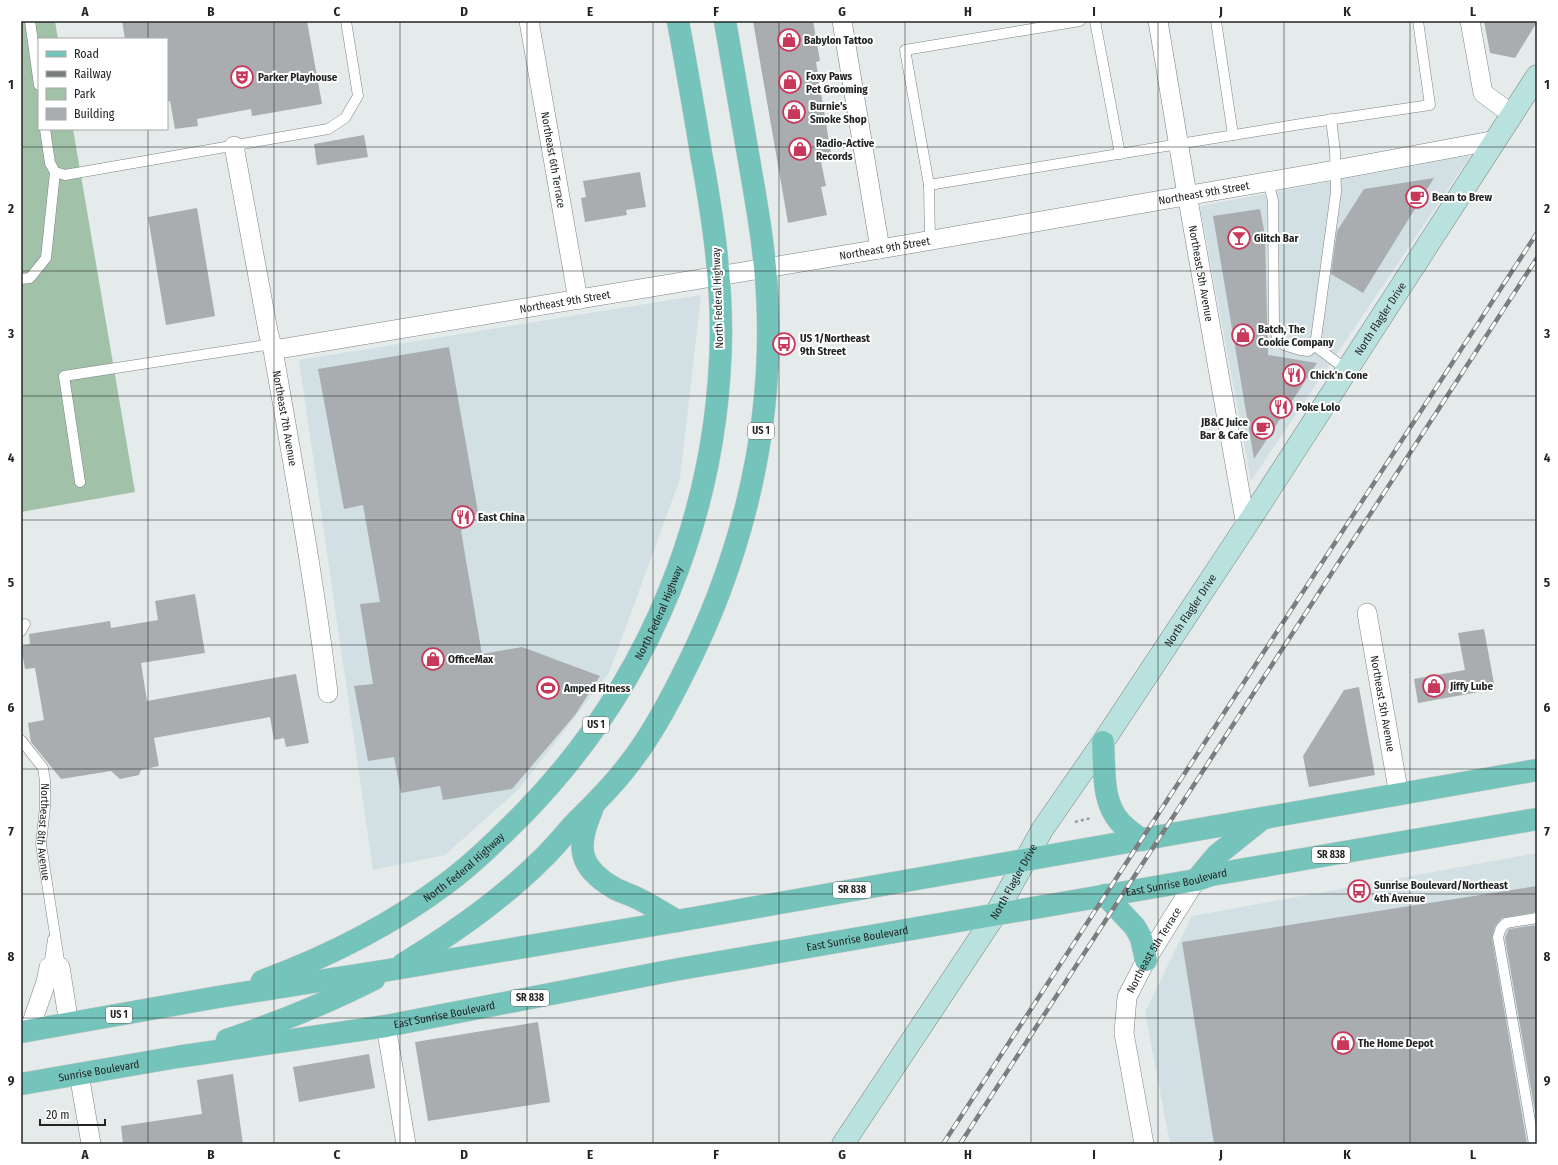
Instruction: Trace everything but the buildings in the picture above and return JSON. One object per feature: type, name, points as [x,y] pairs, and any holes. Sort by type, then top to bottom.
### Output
[{"type":"main road","name":"North Federal Highway","points":[[218,997],[280,974],[338,949],[391,920],[447,882],[499,839],[544,792],[584,743],[638,660],[670,590],[687,541],[703,486],[713,435],[718,383],[721,332],[719,275],[714,228],[678,21]]},
{"type":"main road","name":"US 1","points":[[395,969],[473,918],[512,887],[541,860],[630,764],[653,729],[673,693],[698,642],[730,563],[754,473],[761,430],[768,315],[765,268],[758,212],[725,21]]},
{"type":"main road","points":[[1103,742],[1106,794],[1111,808],[1120,822],[1142,840]]},
{"type":"main road","name":"SR 838","points":[[218,997],[395,969],[677,921],[1537,770]]},
{"type":"main road","points":[[595,803],[586,823],[581,843],[583,858],[590,869],[596,876],[614,888],[637,898],[677,921]]},
{"type":"main road","name":"East Sunrise Boulevard","points":[[177,1058],[386,1026],[674,970],[1196,880],[1211,875],[1537,818]]},
{"type":"main road","points":[[1196,880],[1217,855],[1263,819]]},
{"type":"main road","points":[[1105,896],[1135,927],[1141,938],[1146,960]]},
{"type":"main road","points":[[177,1058],[240,1036],[345,994],[395,969]]},
{"type":"main road","name":"US 1","points":[[25,1031],[218,997]]},
{"type":"main road","name":"Sunrise Boulevard","points":[[21,1084],[177,1058]]},
{"type":"street","name":"Northeast 6th Terrace","points":[[529,21],[578,300]]},
{"type":"street","points":[[842,21],[880,249]]},
{"type":"street","name":"Northeast 5th Avenue","points":[[1158,21],[1178,144],[1246,526]]},
{"type":"street","points":[[1470,21],[1483,93],[1513,115]]},
{"type":"street","name":"North Flagler Drive","points":[[843,1144],[995,915],[1042,830],[1103,742],[1246,526],[1537,76]]},
{"type":"street","name":"Northeast 9th Street","points":[[273,347],[578,300],[880,249],[1187,194],[1335,170],[1496,140]]},
{"type":"street","name":"Northeast 7th Avenue","points":[[234,146],[268,331],[273,347],[322,645],[328,693]]},
{"type":"street","name":"Northeast 5th Avenue","points":[[1367,613],[1400,795]]},
{"type":"street","name":"Northeast 5th Terrace","points":[[1144,1144],[1124,1033],[1127,997],[1146,960],[1196,880]]},
{"type":"street","name":"Northeast 8th Avenue","points":[[54,967],[69,1024]]},
{"type":"street","name":"Northeast 8th Avenue","points":[[25,1031],[54,967]]},
{"type":"street","points":[[386,1026],[406,1144]]},
{"type":"street","points":[[79,1074],[91,1144]]},
{"type":"lane","points":[[30,21],[38,78]]},
{"type":"lane","points":[[55,172],[65,175],[328,129],[345,118],[358,96],[346,21]]},
{"type":"lane","points":[[930,240],[929,185],[905,50],[1080,21]]},
{"type":"lane","points":[[1094,21],[1120,154]]},
{"type":"lane","points":[[1216,21],[1233,135]]},
{"type":"lane","points":[[929,185],[1331,119],[1430,105],[1418,21]]},
{"type":"lane","points":[[1268,181],[1273,201],[1274,328],[1277,338],[1284,345],[1308,351],[1315,346],[1336,192],[1335,151],[1331,119]]},
{"type":"lane","points":[[21,279],[30,278],[46,258],[55,172],[50,163],[45,130]]},
{"type":"lane","points":[[1315,346],[1347,370]]},
{"type":"lane","points":[[80,482],[64,376],[273,347]]},
{"type":"lane","name":"Northeast 8th Avenue","points":[[21,740],[43,768],[45,781],[45,807],[41,844],[54,931],[54,967]]},
{"type":"lane","points":[[1534,1144],[1533,1119],[1498,937],[1501,928],[1506,923],[1537,918]]},
{"type":"path","points":[[1072,822],[1093,817]]},
{"type":"shaded area","points":[[1471,155],[1251,481],[1200,206]]},
{"type":"shaded area","points":[[701,295],[680,479],[609,673],[520,788],[445,855],[373,870],[299,360]]},
{"type":"shaded area","name":"The Home Depot","points":[[1537,853],[1537,1144],[1170,1144],[1145,1012],[1192,916]]},
{"type":"green space","points":[[21,21],[55,21],[58,38],[38,38],[38,130],[73,130],[135,492],[21,512]]},
{"type":"railway","points":[[943,1144],[1537,233]]},
{"type":"railway","points":[[960,1144],[1537,258]]},
{"type":"place","name":"Babylon Tattoo","points":[[789,40]]},
{"type":"place","name":"Parker Playhouse","points":[[242,77]]},
{"type":"place","name":"Foxy Paws Pet Grooming","points":[[790,82]]},
{"type":"place","name":"Burnie's Smoke Shop","points":[[794,112]]},
{"type":"place","name":"Radio-Active Records","points":[[800,149]]},
{"type":"place","name":"Bean to Brew","points":[[1417,197]]},
{"type":"place","name":"Glitch Bar","points":[[1239,238]]},
{"type":"place","name":"Batch, The Cookie Company","points":[[1243,335]]},
{"type":"place","name":"US 1/Northeast 9th Street","points":[[784,344]]},
{"type":"place","name":"Chick'n Cone","points":[[1294,375]]},
{"type":"place","name":"Poke Lolo","points":[[1281,407]]},
{"type":"place","name":"JB&C Juice Bar & Cafe","points":[[1263,428]]},
{"type":"place","name":"East China","points":[[463,517]]},
{"type":"place","name":"OfficeMax","points":[[433,659]]},
{"type":"place","name":"Jiffy Lube","points":[[1434,686]]},
{"type":"place","name":"Amped Fitness","points":[[548,688]]},
{"type":"place","name":"Sunrise Boulevard/Northeast 4th Avenue","points":[[1359,891]]},
{"type":"place","name":"The Home Depot","points":[[1343,1043]]}]
